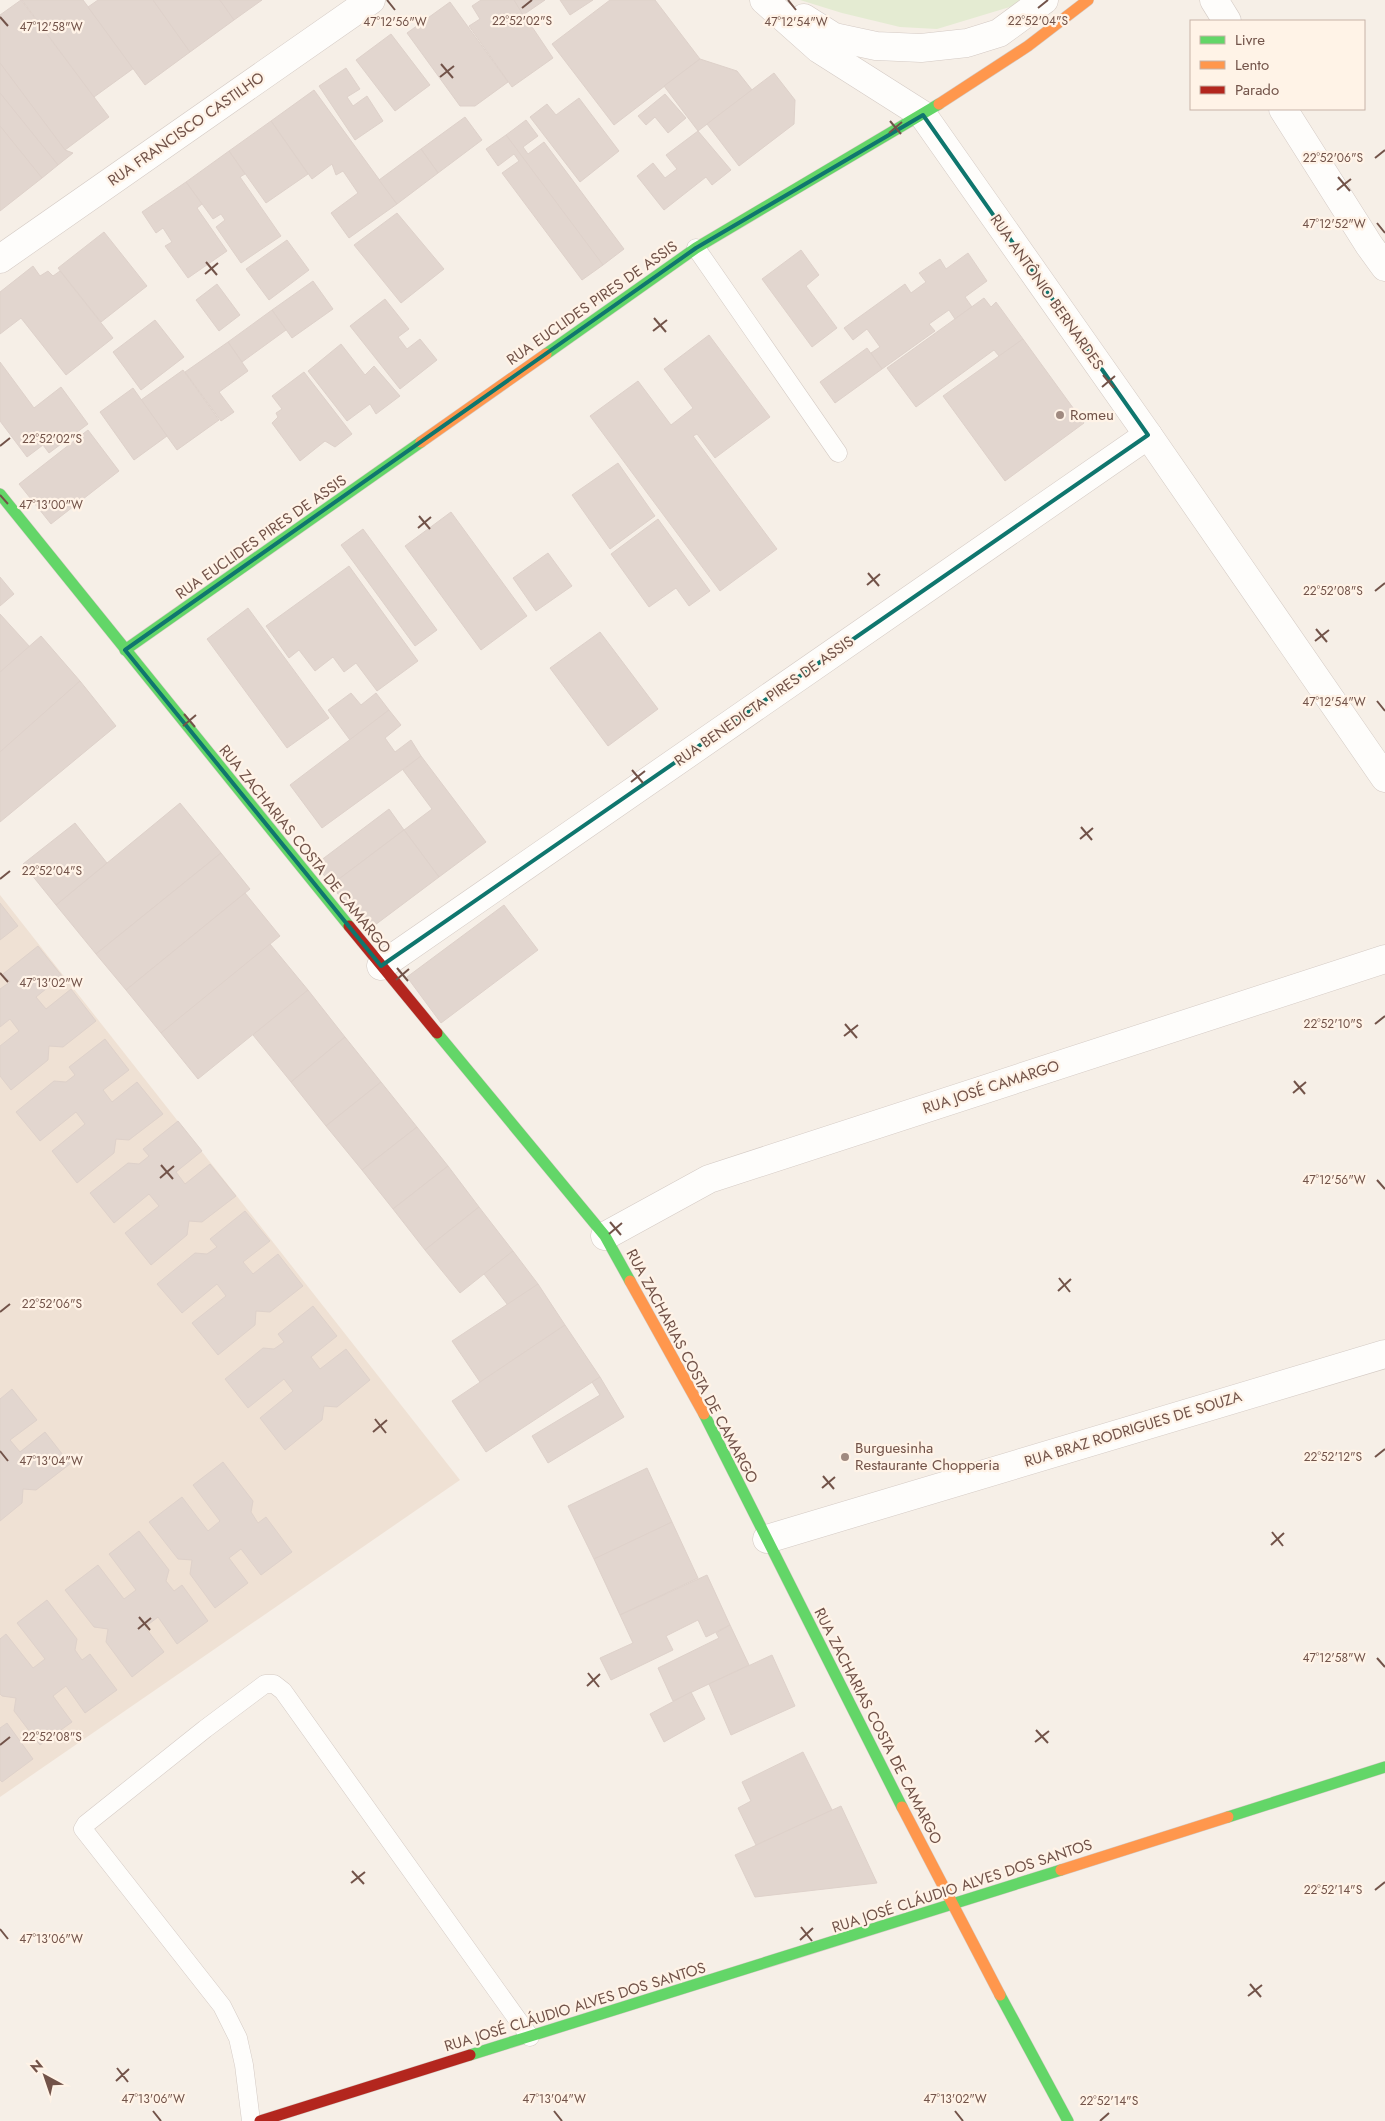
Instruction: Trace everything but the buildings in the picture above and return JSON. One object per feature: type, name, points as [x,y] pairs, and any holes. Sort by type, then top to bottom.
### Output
[{"type":"street","name":"RUA FRANCISCO CASTILHO","points":[[0,259],[371,0]]},
{"type":"street","name":"RUA ANTÔNIO BERNARDES","points":[[764,0],[819,49],[923,115],[1148,435],[1385,778]]},
{"type":"street","points":[[775,0],[834,37],[876,46],[922,48],[967,43],[999,33],[1044,0]]},
{"type":"street","name":"RUA EUCLIDES PIRES DE ASSIS","points":[[125,650],[696,248],[923,115],[1028,46],[1088,0]]},
{"type":"street","points":[[1214,0],[1226,20]]},
{"type":"street","points":[[1012,24],[1028,46]]},
{"type":"street","points":[[1284,110],[1377,239],[1385,267]]},
{"type":"street","name":"RUA BENEDICTA PIRES DE ASSIS","points":[[381,966],[1148,435]]},
{"type":"street","name":"RUA ZACHARIAS COSTA DE CAMARGO","points":[[0,494],[381,966],[605,1236],[689,1385],[952,1905],[1068,2121]]},
{"type":"street","name":"RUA JOSÉ CAMARGO","points":[[605,1236],[709,1179],[1385,959]]},
{"type":"street","name":"RUA BRAZ RODRIGUES DE SOUZA","points":[[767,1539],[1385,1354]]},
{"type":"street","name":"RUA JOSÉ CLÁUDIO ALVES DOS SANTOS","points":[[260,2121],[952,1905],[1385,1767]]},
{"type":"lane","points":[[696,248],[838,453]]},
{"type":"lane","points":[[251,2121],[244,2065],[238,2038],[222,2006],[83,1828],[204,1729],[265,1684],[274,1684],[283,1690],[530,2037]]},
{"type":"highlighted area","points":[[923,115],[1148,435],[381,966],[125,650],[696,248]]},
{"type":"shaded area","points":[[0,895],[460,1480],[0,1797]]},
{"type":"green space","points":[[800,0],[1025,0],[1020,4],[937,29],[900,27],[842,13]]},
{"type":"traffic: fast","points":[[546,354],[696,248],[939,104]]},
{"type":"traffic: fast","points":[[125,650],[421,442]]},
{"type":"traffic: fast","points":[[0,494],[349,926]]},
{"type":"traffic: fast","points":[[437,1033],[605,1236],[630,1281]]},
{"type":"traffic: fast","points":[[704,1414],[902,1807]]},
{"type":"traffic: fast","points":[[1228,1817],[1385,1767]]},
{"type":"traffic: fast","points":[[470,2055],[1061,1870]]},
{"type":"traffic: fast","points":[[1000,1995],[1068,2121]]},
{"type":"traffic: slow","points":[[939,104],[1028,46],[1088,0]]},
{"type":"traffic: slow","points":[[421,442],[546,354]]},
{"type":"traffic: slow","points":[[630,1281],[704,1414]]},
{"type":"traffic: slow","points":[[902,1807],[1000,1995]]},
{"type":"traffic: slow","points":[[1061,1870],[1228,1817]]},
{"type":"traffic: jam","points":[[349,926],[437,1033]]},
{"type":"traffic: jam","points":[[260,2121],[470,2055]]},
{"type":"place","name":"Romeu","points":[[1060,415]]},
{"type":"place","name":"Burguesinha Restaurante Chopperia","points":[[845,1457]]}]
